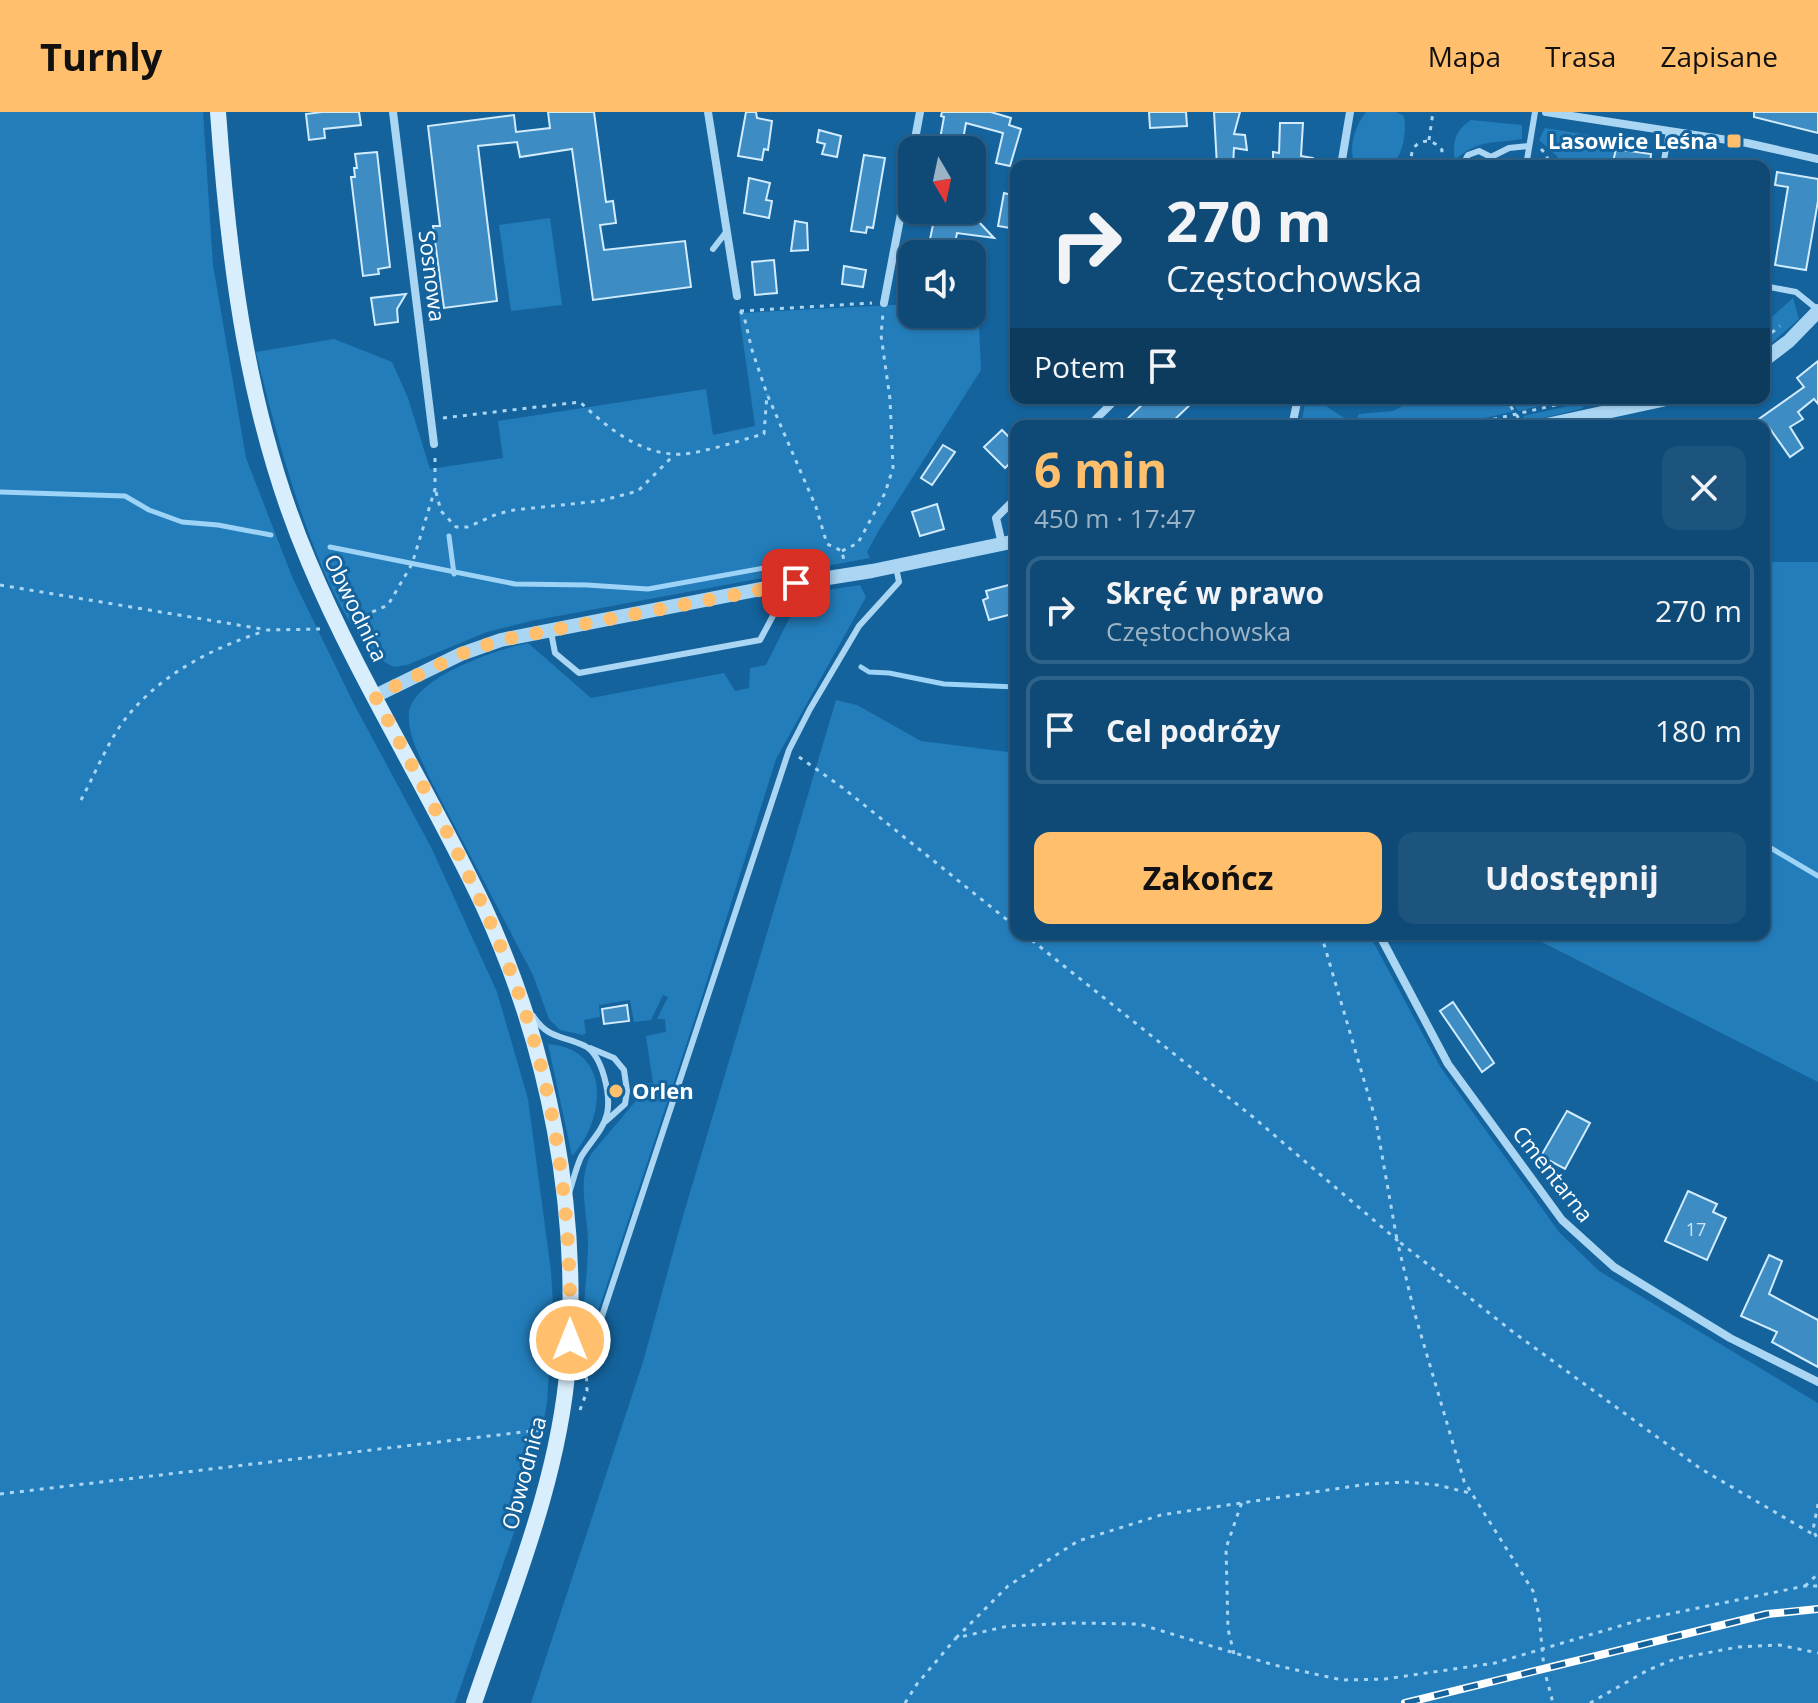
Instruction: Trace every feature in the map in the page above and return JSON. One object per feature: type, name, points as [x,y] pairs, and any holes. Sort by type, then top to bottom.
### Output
[{"type":"main road","name":"Obwodnica","points":[[218,112],[225,216],[235,289],[248,362],[282,492],[339,627],[470,878],[517,988],[546,1085],[565,1205],[570,1340],[561,1428],[540,1507],[474,1703]]},
{"type":"street","name":"Sosnowa","points":[[393,112],[434,444]]},
{"type":"street","points":[[708,112],[737,296]]},
{"type":"street","points":[[915,136],[920,112]]},
{"type":"street","points":[[1342,160],[1350,112]]},
{"type":"street","points":[[1546,112],[1761,145],[1818,159]]},
{"type":"street","points":[[884,303],[899,224]]},
{"type":"street","points":[[1770,355],[1818,311]]},
{"type":"street","points":[[1095,420],[1111,404]]},
{"type":"street","points":[[1564,420],[1627,404]]},
{"type":"street","points":[[375,696],[461,654],[501,640],[1009,543],[996,518],[1010,504]]},
{"type":"street","name":"Cmentarna","points":[[1382,940],[1448,1064],[1562,1220],[1614,1267],[1730,1338],[1818,1382]]},
{"type":"lane","points":[[1527,160],[1535,112]]},
{"type":"lane","points":[[1664,160],[1669,131]]},
{"type":"lane","points":[[1464,160],[1475,151],[1491,157],[1509,148],[1529,146]]},
{"type":"lane","points":[[713,249],[727,231]]},
{"type":"lane","points":[[1770,287],[1796,292],[1818,311]]},
{"type":"lane","points":[[601,1319],[789,750],[859,626],[899,582],[896,566]]},
{"type":"lane","points":[[550,630],[555,653],[579,673],[760,640],[775,612],[771,587]]},
{"type":"lane","points":[[517,988],[544,1030],[614,1058],[624,1070],[625,1104],[604,1123],[581,1158],[565,1205]]},
{"type":"lane","points":[[587,1047],[603,1075],[607,1112],[604,1123]]},
{"type":"path","points":[[1429,140],[1433,112]]},
{"type":"path","points":[[1411,160],[1412,148],[1429,140],[1439,145],[1441,160]]},
{"type":"path","points":[[1529,146],[1544,151],[1548,160]]},
{"type":"path","points":[[884,303],[881,335],[890,399],[893,468],[885,493],[858,543],[842,551],[827,544],[816,507],[767,394],[740,311],[884,303]]},
{"type":"path","points":[[431,420],[580,402],[608,428],[643,447],[674,455],[764,434],[767,394]]},
{"type":"path","points":[[1510,404],[1521,420]]},
{"type":"path","points":[[1488,420],[1558,404]]},
{"type":"path","points":[[434,444],[435,489],[441,511],[456,527],[468,527],[514,510],[600,501],[638,491],[674,455]]},
{"type":"path","points":[[0,585],[268,630],[339,627],[388,605],[412,564],[435,489]]},
{"type":"path","points":[[842,551],[846,575]]},
{"type":"path","points":[[81,800],[125,719],[170,675],[224,645],[268,630]]},
{"type":"path","points":[[789,750],[843,788],[1010,922]]},
{"type":"path","points":[[1032,940],[1253,1117],[1397,1240],[1513,1332],[1701,1469],[1817,1538]]},
{"type":"path","points":[[1323,940],[1376,1121],[1397,1240],[1449,1431],[1470,1493],[1533,1591],[1539,1615],[1544,1669],[1553,1703]]},
{"type":"path","points":[[0,1494],[575,1427],[587,1391],[586,1363],[601,1319]]},
{"type":"path","points":[[905,1703],[956,1638],[1008,1586],[1078,1541],[1161,1515],[1368,1484],[1407,1482],[1470,1493]]},
{"type":"path","points":[[1234,1654],[1228,1629],[1226,1548],[1242,1502]]},
{"type":"path","points":[[1817,1538],[1813,1530],[1818,1504]]},
{"type":"path","points":[[1805,1586],[1818,1574]]},
{"type":"path","points":[[956,1638],[1008,1626],[1139,1624],[1234,1654],[1328,1677],[1356,1680],[1442,1673],[1495,1663],[1640,1620],[1805,1586],[1818,1586]]},
{"type":"path","points":[[1590,1703],[1648,1670],[1675,1659],[1738,1647],[1779,1645],[1818,1653]]},
{"type":"shaded area","points":[[0,112],[203,112],[213,265],[246,458],[293,579],[354,704],[431,847],[497,992],[528,1099],[551,1271],[553,1305],[547,1403],[536,1464],[455,1703],[0,1703]]},
{"type":"shaded area","points":[[1366,112],[1396,112],[1404,116],[1403,142],[1396,160],[1353,160],[1354,138]]},
{"type":"shaded area","points":[[1471,120],[1522,125],[1522,139],[1479,145],[1455,160],[1456,137]]},
{"type":"shaded area","points":[[1545,128],[1615,139],[1614,157],[1617,160],[1558,160],[1539,140]]},
{"type":"shaded area","points":[[550,218],[562,305],[511,311],[499,225]]},
{"type":"shaded area","points":[[1793,298],[1799,319],[1770,345],[1770,319]]},
{"type":"shaded area","points":[[898,305],[898,328],[979,328],[981,370],[879,530],[867,552],[870,558],[531,621],[487,632],[407,665],[394,667],[369,648],[346,615],[306,525],[275,428],[256,352],[334,339],[392,362],[408,398],[430,469],[503,458],[498,421],[706,389],[713,435],[755,426],[739,313]]},
{"type":"shaded area","points":[[1305,404],[1329,404],[1327,407],[1348,420],[1302,420]]},
{"type":"shaded area","points":[[1406,404],[1509,404],[1515,411],[1477,420],[1356,420],[1359,414],[1393,411]]},
{"type":"shaded area","points":[[1516,404],[1549,404],[1518,411]]},
{"type":"shaded area","points":[[1587,404],[1581,409],[1534,420],[1525,420],[1523,416]]},
{"type":"shaded area","points":[[1770,562],[1818,562],[1818,1082],[1538,940],[1770,940]]},
{"type":"shaded area","points":[[860,585],[866,597],[776,759],[700,1003],[586,1348],[581,1349],[588,1248],[584,1176],[591,1154],[640,1096],[639,1085],[653,1083],[646,1036],[666,1032],[665,1019],[657,1019],[668,997],[663,995],[651,1020],[634,1022],[630,1000],[599,1005],[600,1017],[584,1020],[586,1033],[583,1035],[560,1030],[549,1019],[533,975],[430,779],[410,731],[409,714],[414,701],[440,677],[478,658],[528,643],[591,698],[724,673],[735,691],[749,688],[750,668],[766,665],[794,609],[781,611],[808,595]]},
{"type":"shaded area","points":[[836,700],[857,705],[921,741],[1010,752],[1010,940],[1372,940],[1441,1068],[1559,1232],[1599,1271],[1818,1403],[1818,1703],[531,1703],[643,1362],[681,1223]]},
{"type":"shaded area","points":[[548,1044],[569,1049],[584,1059],[593,1072],[597,1088],[591,1124],[572,1156]]},
{"type":"building","points":[[359,112],[361,125],[324,129],[325,138],[309,140],[306,114]]},
{"type":"building","points":[[548,112],[594,112],[606,202],[613,201],[616,223],[600,225],[604,250],[685,241],[691,287],[593,300],[572,149],[520,157],[517,142],[478,146],[497,301],[444,308],[433,226],[440,226],[428,126],[514,115],[516,132],[550,128]]},
{"type":"building","points":[[746,112],[756,112],[757,118],[772,121],[768,150],[764,149],[762,160],[738,156]]},
{"type":"building","points":[[942,112],[991,112],[1011,118],[1009,125],[1021,129],[1010,166],[996,163],[1003,133],[966,123],[964,136],[941,136],[944,117],[941,116]]},
{"type":"building","points":[[1149,112],[1186,112],[1187,126],[1150,128]]},
{"type":"building","points":[[1214,112],[1240,112],[1234,134],[1245,135],[1247,150],[1234,148],[1233,160],[1217,160]]},
{"type":"building","points":[[1754,112],[1818,112],[1818,133],[1754,117]]},
{"type":"building","points":[[1280,123],[1303,123],[1301,156],[1313,160],[1273,160],[1273,152],[1279,153]]},
{"type":"building","points":[[819,130],[841,136],[837,157],[822,154],[825,144],[817,142]]},
{"type":"building","points":[[1616,149],[1651,154],[1650,160],[1613,160]]},
{"type":"building","points":[[377,152],[390,267],[378,269],[379,274],[363,276],[351,177],[355,177],[354,168],[357,168],[355,154]]},
{"type":"building","points":[[864,155],[885,158],[873,228],[867,227],[866,233],[851,231]]},
{"type":"building","points":[[1777,172],[1818,179],[1818,201],[1806,270],[1775,265],[1788,187],[1775,185]]},
{"type":"building","points":[[749,178],[770,183],[766,200],[772,201],[769,218],[744,213]]},
{"type":"building","points":[[1004,193],[1010,194],[1010,228],[998,226]]},
{"type":"building","points":[[795,221],[807,223],[808,250],[791,251]]},
{"type":"building","points":[[933,224],[981,224],[994,238],[957,233],[956,240],[930,240]]},
{"type":"building","points":[[774,260],[777,293],[755,295],[752,262]]},
{"type":"building","points":[[844,266],[866,270],[863,287],[842,284]]},
{"type":"building","points":[[406,294],[397,309],[398,322],[375,325],[371,298]]},
{"type":"building","points":[[1818,361],[1818,404],[1814,399],[1798,412],[1803,419],[1790,427],[1803,448],[1790,457],[1770,429],[1770,420],[1757,420],[1804,387],[1797,378]]},
{"type":"building","points":[[1143,404],[1191,404],[1174,420],[1126,420]]},
{"type":"building","points":[[1002,430],[1010,438],[1010,463],[1005,468],[984,447]]},
{"type":"building","points":[[943,445],[955,452],[932,485],[921,478]]},
{"type":"building","points":[[937,504],[944,529],[920,536],[912,512]]},
{"type":"building","points":[[1010,585],[1010,615],[989,620],[983,600],[988,598],[986,591]]},
{"type":"building","points":[[1453,1002],[1494,1063],[1482,1072],[1440,1011]]},
{"type":"building","points":[[627,1005],[629,1021],[604,1024],[602,1009]]},
{"type":"building","points":[[1567,1111],[1590,1123],[1565,1169],[1541,1156]]},
{"type":"building","points":[[1688,1191],[1717,1204],[1713,1212],[1726,1218],[1707,1260],[1665,1241]]},
{"type":"building","points":[[1769,1255],[1782,1261],[1769,1294],[1818,1320],[1818,1367],[1772,1342],[1777,1332],[1741,1316]]},
{"type":"waterway","points":[[0,492],[125,496],[149,510],[182,522],[271,535]]},
{"type":"waterway","points":[[449,536],[454,574]]},
{"type":"waterway","points":[[330,547],[515,584],[648,589],[819,558]]},
{"type":"waterway","points":[[861,667],[869,672],[944,684],[1010,687]]},
{"type":"waterway","points":[[1770,848],[1818,876]]},
{"type":"railway","points":[[1405,1703],[1767,1614],[1818,1609]]},
{"type":"place","name":"Lasowice Leśna","points":[[1734,141]]},
{"type":"place","name":"Orlen","points":[[616,1091]]},
{"type":"route","points":[[570,1340],[565,1205],[546,1085],[533,1038],[517,988],[484,908],[375,696],[461,654],[501,640],[796,583]]}]
